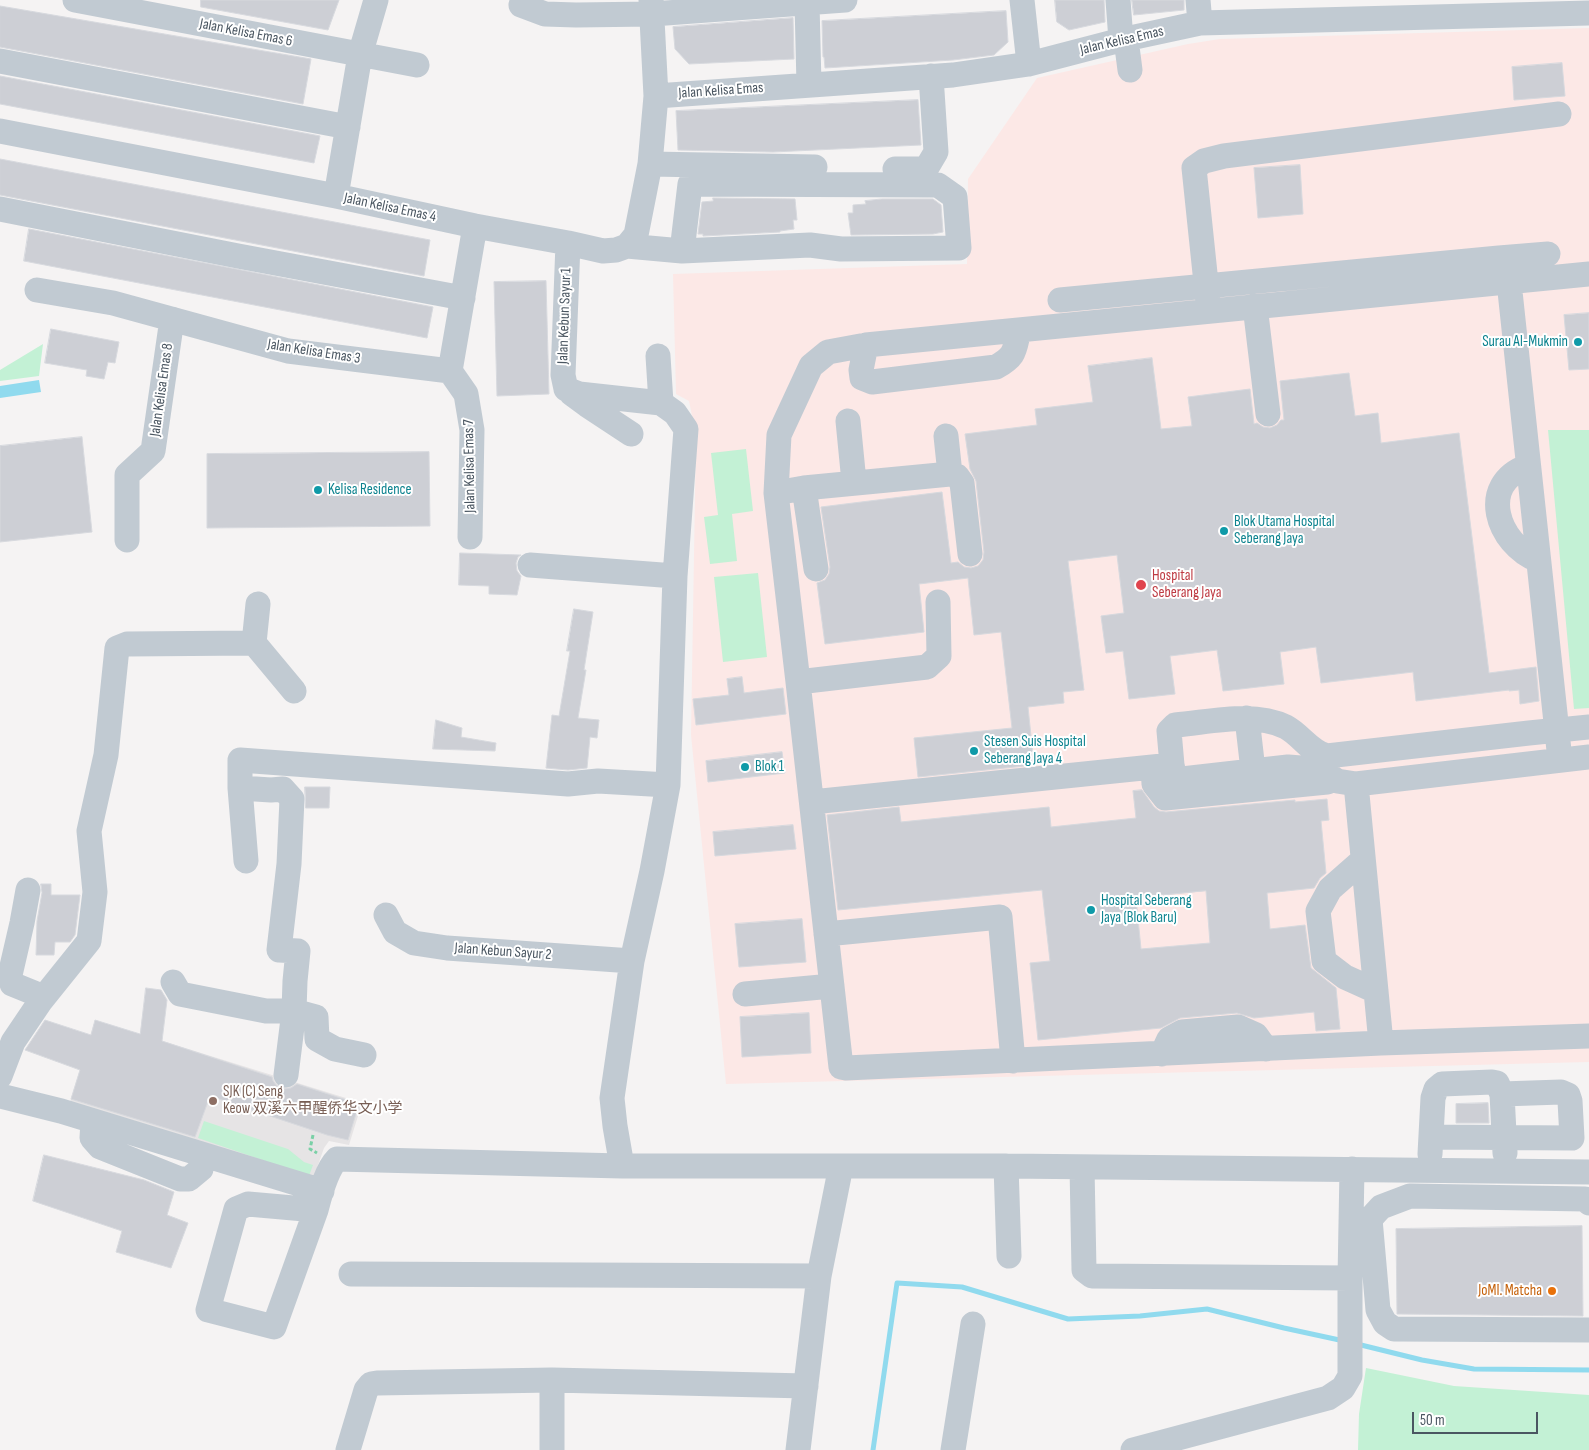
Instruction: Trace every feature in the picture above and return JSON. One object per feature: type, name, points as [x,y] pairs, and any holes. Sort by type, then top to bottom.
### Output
[{"type":"street","name":"Jalan Kelisa Emas 6","points":[[75,0],[417,65]]},
{"type":"street","points":[[336,196],[360,55],[376,0]]},
{"type":"street","points":[[521,5],[545,14],[576,16],[651,7],[778,2],[807,3],[845,0]]},
{"type":"street","points":[[1022,0],[1028,64]]},
{"type":"street","points":[[1118,0],[1123,39],[1130,70]]},
{"type":"street","points":[[807,3],[809,85]]},
{"type":"street","points":[[627,246],[636,235],[650,164],[656,96],[651,7]]},
{"type":"street","name":"Jalan Kelisa Emas","points":[[656,96],[953,75],[1028,64],[1123,39],[1199,11],[1441,8],[1589,13]]},
{"type":"street","points":[[0,61],[348,127]]},
{"type":"street","points":[[650,164],[926,169],[936,152],[931,76]]},
{"type":"street","points":[[1209,311],[1194,168],[1204,160],[1559,114]]},
{"type":"street","name":"Jalan Kelisa Emas 4","points":[[0,131],[336,196],[603,251],[616,250],[627,246],[682,251],[810,245],[841,249],[959,248],[955,197],[938,184],[690,184],[682,251]]},
{"type":"street","points":[[0,209],[463,298]]},
{"type":"street","points":[[450,371],[475,226]]},
{"type":"street","name":"Jalan Kebun Sayur 1","points":[[566,389],[563,375],[568,243]]},
{"type":"street","points":[[1060,300],[1548,254]]},
{"type":"street","points":[[1500,258],[1509,282],[1560,760]]},
{"type":"street","points":[[1589,274],[866,345],[828,352],[810,366],[779,435],[776,493],[841,1067],[1013,1061],[1381,1043],[1589,1036]]},
{"type":"street","name":"Jalan Kelisa Emas 3","points":[[37,290],[113,303],[288,351],[450,371]]},
{"type":"street","points":[[1255,306],[1268,414]]},
{"type":"street","name":"Jalan Kelisa Emas 8","points":[[126,540],[127,475],[153,451],[172,319]]},
{"type":"street","points":[[866,345],[861,370],[862,378],[872,382],[996,367],[1010,359],[1019,330]]},
{"type":"street","points":[[658,356],[661,403]]},
{"type":"street","name":"Jalan Kelisa Emas 7","points":[[450,371],[466,394],[472,430],[470,537]]},
{"type":"street","points":[[566,389],[579,394],[661,403],[675,413],[686,428],[675,576],[668,785],[652,871],[632,961],[612,1098],[614,1126],[622,1166]]},
{"type":"street","points":[[566,389],[631,434]]},
{"type":"street","points":[[848,421],[854,482]]},
{"type":"street","points":[[946,436],[950,474]]},
{"type":"street","points":[[1528,466],[1517,470],[1506,480],[1499,493],[1499,522],[1507,536],[1526,555],[1538,560]]},
{"type":"street","points":[[776,493],[854,482],[950,474],[957,476],[962,483],[970,554]]},
{"type":"street","points":[[804,488],[816,569]]},
{"type":"street","points":[[530,565],[675,576]]},
{"type":"street","points":[[798,682],[927,667],[939,656],[938,602]]},
{"type":"street","points":[[258,604],[254,643],[294,691]]},
{"type":"street","points":[[0,1076],[13,1042],[44,997],[89,941],[95,892],[89,831],[106,755],[117,648],[126,644],[254,643]]},
{"type":"street","points":[[1589,727],[1327,756],[1318,754],[1287,728],[1266,720],[1247,718],[1175,726],[1169,731],[1162,766],[1154,784],[1165,798],[1428,775],[1589,757]]},
{"type":"street","points":[[1247,718],[1253,770]]},
{"type":"street","points":[[1425,744],[1428,775]]},
{"type":"street","points":[[246,861],[240,788],[240,760],[568,784],[598,781],[668,785]]},
{"type":"street","points":[[812,802],[1162,766],[1182,779],[1253,770],[1288,768],[1314,770],[1346,782]]},
{"type":"street","points":[[1346,782],[1363,860],[1381,1043]]},
{"type":"street","points":[[240,788],[283,789],[292,799],[289,864],[279,950],[298,951],[294,1011],[286,1076]]},
{"type":"street","points":[[1363,860],[1330,889],[1318,911],[1324,961],[1345,977],[1376,990]]},
{"type":"street","points":[[28,890],[10,975],[12,984],[44,997]]},
{"type":"street","name":"Jalan Kebun Sayur 2","points":[[386,915],[395,932],[414,942],[456,948],[632,961]]},
{"type":"street","points":[[826,934],[1000,917],[1013,1061]]},
{"type":"street","points":[[173,982],[180,994],[266,1011],[294,1011],[316,1017],[317,1038],[335,1050],[364,1055]]},
{"type":"street","points":[[745,994],[832,986]]},
{"type":"street","points":[[1410,1196],[1431,1137],[1433,1098],[1436,1089],[1442,1084],[1497,1083],[1502,1094],[1506,1171]]},
{"type":"street","points":[[1431,1137],[1581,1138],[1568,1095],[1561,1092],[1502,1094]]},
{"type":"street","points":[[0,1096],[93,1121],[319,1200]]},
{"type":"street","points":[[93,1121],[92,1138],[100,1147],[180,1179],[189,1179],[201,1169]]},
{"type":"street","points":[[319,1200],[248,1204],[236,1209],[208,1310],[274,1327],[319,1200],[336,1159],[622,1166],[1006,1166],[1589,1172]]},
{"type":"street","points":[[798,1450],[819,1276],[841,1166]]},
{"type":"street","points":[[1006,1166],[1009,1256]]},
{"type":"street","points":[[1082,1168],[1084,1270],[1092,1276],[1350,1278]]},
{"type":"street","points":[[1133,1450],[1328,1398],[1343,1388],[1350,1376],[1352,1169]]},
{"type":"street","points":[[1589,1203],[1585,1199],[1410,1196],[1382,1207],[1370,1219],[1378,1310],[1385,1323],[1394,1329],[1589,1330]]},
{"type":"street","points":[[351,1274],[819,1276]]},
{"type":"street","points":[[953,1450],[973,1324]]},
{"type":"street","points":[[348,1450],[366,1390],[371,1384],[552,1380],[806,1386]]},
{"type":"street","points":[[552,1380],[552,1450]]},
{"type":"shaded area","name":"Hospital Seberang Jaya","points":[[1589,28],[1589,1062],[726,1084],[691,735],[696,435],[689,401],[676,394],[673,274],[967,264],[968,179],[1037,78],[1188,44],[1220,39]]},
{"type":"shaded area","name":"SJK (C) Seng Keow 双溪六甲醒侨华文小学","points":[[95,1020],[362,1103],[349,1145],[329,1141],[324,1148],[312,1182],[69,1105]]},
{"type":"green space","points":[[43,344],[39,376],[0,381],[0,370]]},
{"type":"green space","points":[[1548,430],[1589,430],[1589,708],[1574,709]]},
{"type":"green space","points":[[746,449],[753,511],[732,514],[737,561],[710,564],[704,517],[718,515],[711,453]]},
{"type":"green space","points":[[758,573],[767,657],[723,662],[714,577]]},
{"type":"green space","points":[[204,1121],[288,1149],[304,1162],[313,1165],[309,1176],[198,1138]]},
{"type":"green space","points":[[1366,1368],[1454,1386],[1589,1395],[1589,1450],[1358,1450],[1359,1414]]},
{"type":"water","points":[[39,380],[41,392],[0,398],[0,386]]},
{"type":"building","points":[[201,0],[339,0],[328,30],[201,7]]},
{"type":"building","points":[[1055,0],[1104,0],[1105,22],[1069,30],[1057,22]]},
{"type":"building","points":[[1132,0],[1184,0],[1184,10],[1134,15]]},
{"type":"building","points":[[0,6],[311,59],[303,104],[0,47]]},
{"type":"building","points":[[1006,11],[1008,42],[994,55],[953,60],[825,68],[822,21]]},
{"type":"building","points":[[793,18],[794,59],[689,64],[675,49],[673,27]]},
{"type":"building","points":[[1562,63],[1565,96],[1514,100],[1512,67]]},
{"type":"building","points":[[0,76],[320,136],[314,163],[0,104]]},
{"type":"building","points":[[918,100],[921,145],[773,152],[678,150],[676,111]]},
{"type":"building","points":[[0,159],[430,240],[424,276],[0,195]]},
{"type":"building","points":[[1300,165],[1303,214],[1258,218],[1254,168]]},
{"type":"building","points":[[713,198],[795,199],[797,220],[793,220],[794,229],[780,232],[703,236],[703,234],[698,234],[702,202],[713,201]]},
{"type":"building","points":[[933,199],[941,205],[943,232],[933,234],[851,235],[848,213],[853,213],[853,205],[866,204],[865,201]]},
{"type":"building","points":[[29,229],[433,307],[427,338],[24,261]]},
{"type":"building","points":[[546,281],[549,394],[497,396],[494,282]]},
{"type":"building","name":"Surau Al-Mukmin","points":[[1589,313],[1589,369],[1569,370],[1564,315]]},
{"type":"building","points":[[51,329],[119,342],[115,363],[108,362],[104,379],[86,376],[87,370],[45,363]]},
{"type":"building","name":"Blok Utama Hospital Seberang Jaya","points":[[1152,358],[1161,429],[1192,426],[1188,397],[1250,389],[1254,424],[1257,423],[1263,427],[1270,428],[1284,420],[1280,381],[1349,373],[1355,416],[1378,413],[1381,443],[1459,433],[1489,673],[1536,667],[1539,701],[1520,704],[1519,690],[1509,690],[1416,701],[1413,672],[1321,683],[1316,647],[1280,652],[1284,684],[1223,691],[1217,650],[1170,656],[1175,694],[1129,699],[1123,651],[1106,653],[1101,616],[1124,613],[1117,555],[1068,561],[1084,690],[1063,692],[1064,703],[1028,707],[1034,765],[918,777],[914,738],[1012,728],[1001,632],[974,635],[968,578],[919,584],[924,632],[825,644],[817,583],[825,580],[829,574],[830,567],[821,507],[942,492],[951,563],[958,562],[964,567],[971,568],[978,566],[983,560],[984,552],[976,481],[970,469],[965,434],[1037,425],[1035,409],[1093,402],[1088,366]]},
{"type":"building","points":[[82,437],[92,532],[0,542],[0,446]]},
{"type":"building","name":"Kelisa Residence","points":[[429,452],[430,526],[207,528],[207,454]]},
{"type":"building","points":[[460,553],[521,555],[516,563],[517,571],[521,576],[517,595],[489,594],[489,586],[459,585]]},
{"type":"building","points":[[574,609],[593,612],[578,718],[599,720],[597,738],[590,737],[587,768],[568,770],[546,768],[552,715],[559,716],[570,651],[567,651]]},
{"type":"building","points":[[742,677],[744,693],[783,688],[786,714],[696,725],[693,699],[729,695],[727,679]]},
{"type":"building","points":[[436,720],[462,728],[461,737],[496,743],[495,751],[433,749]]},
{"type":"building","name":"Blok 1","points":[[782,752],[785,773],[708,782],[706,761]]},
{"type":"building","points":[[305,787],[330,787],[329,808],[306,808]]},
{"type":"building","name":"Hospital Seberang Jaya (Blok Baru)","points":[[1142,790],[1154,807],[1159,811],[1166,812],[1295,800],[1295,802],[1327,799],[1329,820],[1321,821],[1326,873],[1320,878],[1314,888],[1267,893],[1270,929],[1305,925],[1311,968],[1336,988],[1340,1029],[1316,1031],[1314,1012],[1254,1018],[1237,1013],[1180,1018],[1161,1028],[1038,1040],[1030,963],[1050,961],[1042,890],[838,910],[827,815],[899,807],[901,822],[1049,807],[1051,827],[1136,818],[1133,791]],"holes":[[[1206,891],[1210,943],[1141,949],[1136,898]]]},
{"type":"building","points":[[793,825],[796,849],[715,856],[713,832]]},
{"type":"building","points":[[41,884],[51,884],[51,895],[80,895],[75,935],[70,942],[55,942],[54,955],[36,955],[37,921],[42,893]]},
{"type":"building","points":[[802,919],[806,962],[739,967],[735,924]]},
{"type":"building","name":"SJK (C) Seng Keow 双溪六甲醒侨华文小学","points":[[146,988],[161,990],[167,1000],[162,1041],[272,1077],[277,1086],[284,1089],[291,1088],[297,1084],[359,1104],[348,1140],[327,1135],[210,1096],[195,1137],[71,1099],[80,1070],[25,1050],[45,1020],[91,1035],[95,1020],[140,1034]]},
{"type":"building","points":[[809,1013],[811,1053],[742,1057],[740,1017]]},
{"type":"building","points":[[1488,1103],[1489,1123],[1456,1123],[1456,1104]]},
{"type":"building","points":[[44,1155],[144,1180],[174,1192],[167,1215],[188,1223],[171,1268],[116,1252],[122,1231],[33,1201]]},
{"type":"building","points":[[1582,1226],[1583,1316],[1397,1314],[1396,1229]]},
{"type":"waterway","points":[[873,1450],[897,1283],[962,1287],[1068,1319],[1140,1316],[1207,1309],[1344,1341]]},
{"type":"waterway","points":[[1357,1344],[1422,1360],[1474,1369],[1589,1370]]},
{"type":"place","name":"Surau Al-Mukmin","points":[[1578,342]]},
{"type":"place","name":"Kelisa Residence","points":[[318,490]]},
{"type":"place","name":"Blok Utama Hospital Seberang Jaya","points":[[1224,531]]},
{"type":"place","name":"Hospital Seberang Jaya","points":[[1141,585]]},
{"type":"place","name":"Stesen Suis Hospital Seberang Jaya 4","points":[[974,751]]},
{"type":"place","name":"Blok 1","points":[[745,767]]},
{"type":"place","name":"Hospital Seberang Jaya (Blok Baru)","points":[[1091,910]]},
{"type":"place","name":"SJK (C) Seng Keow 双溪六甲醒侨华文小学","points":[[213,1101]]},
{"type":"place","name":"JoMI. Matcha","points":[[1552,1291]]}]
